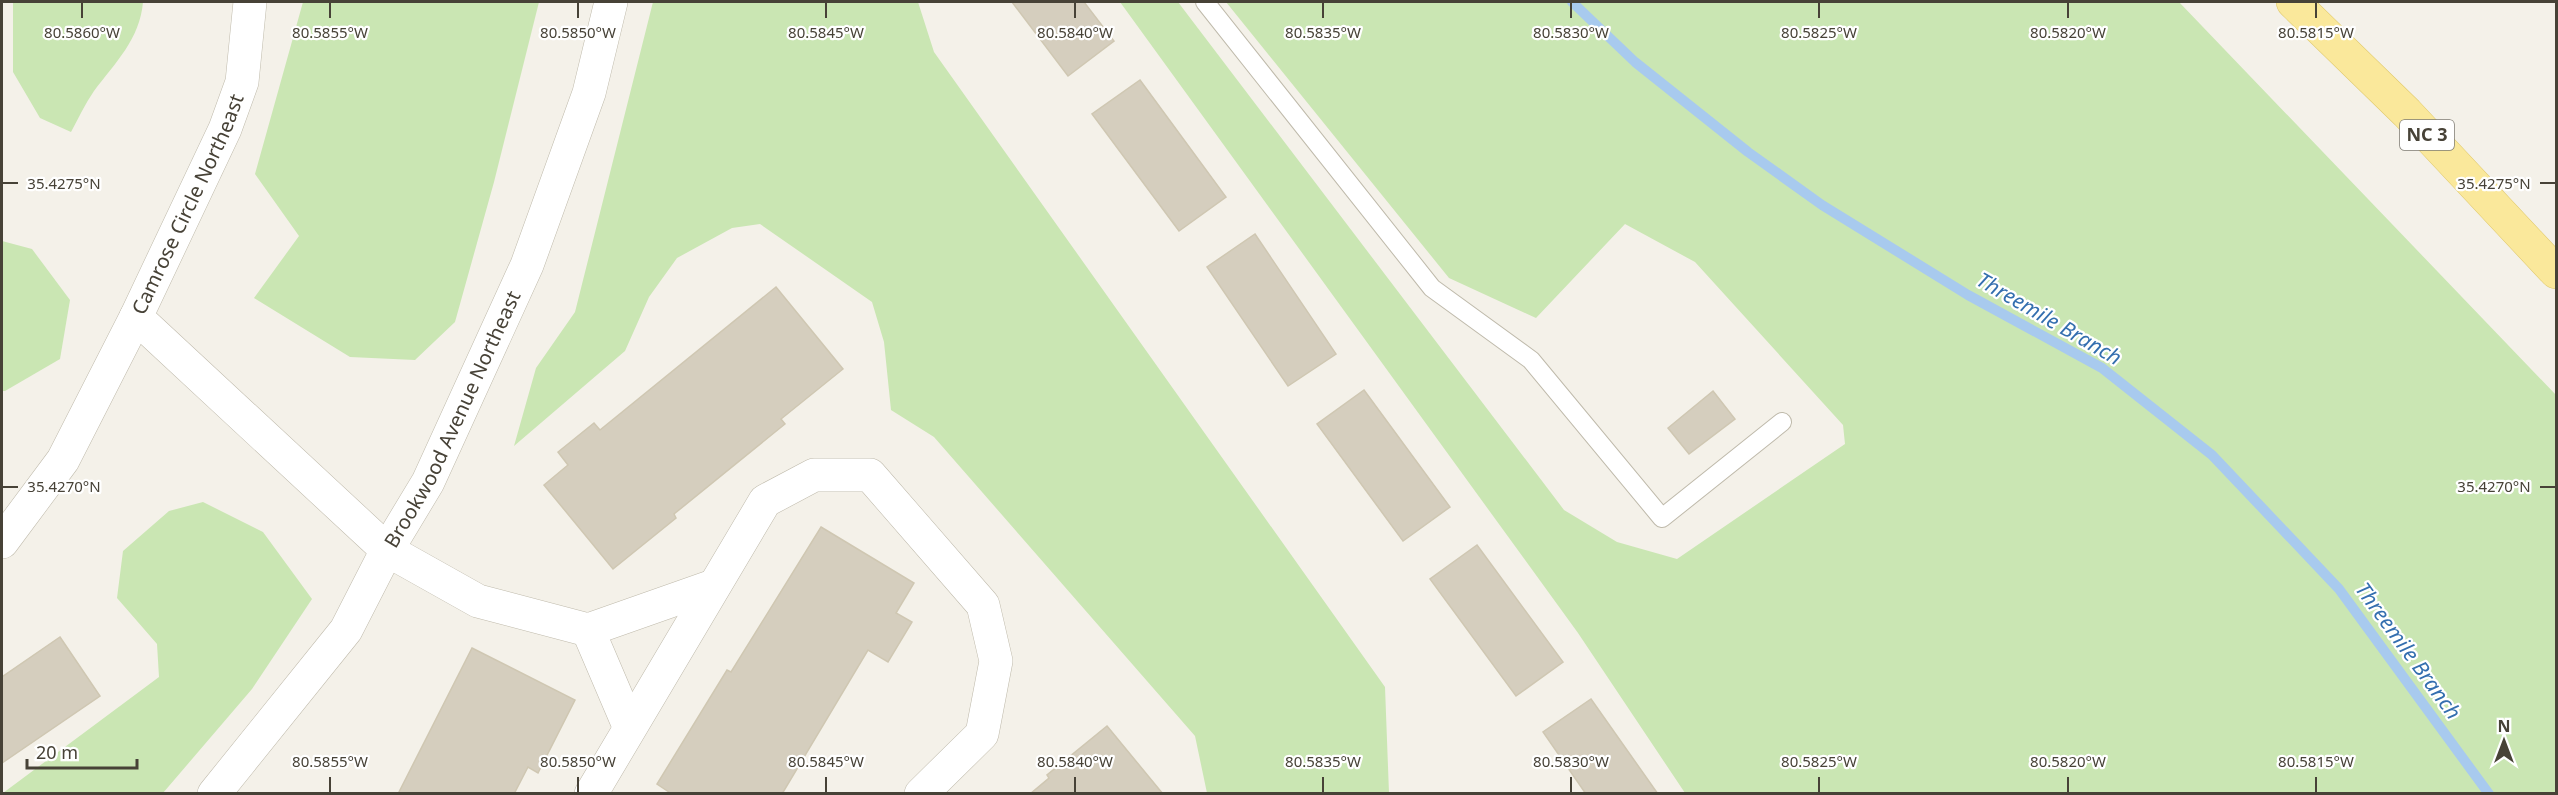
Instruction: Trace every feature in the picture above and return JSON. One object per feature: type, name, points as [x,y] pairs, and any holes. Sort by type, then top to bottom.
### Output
[{"type":"main road","name":"NC 3","points":[[2293,2],[2407,113],[2556,272]]},
{"type":"street","name":"Camrose Circle Northeast","points":[[250,2],[242,82],[225,129],[136,317],[387,550],[478,601],[588,630]]},
{"type":"street","name":"Brookwood Avenue Northeast","points":[[214,794],[346,630],[387,550],[428,482],[527,265],[589,93],[611,2]]},
{"type":"street","points":[[2,542],[63,460],[136,317]]},
{"type":"street","points":[[591,794],[629,726],[765,501],[814,475],[870,474],[983,605],[996,661],[982,734],[921,794]]},
{"type":"street","points":[[629,726],[588,630],[713,586]]},
{"type":"lane","points":[[1205,2],[1432,288],[1531,360],[1662,518],[1782,422]]},
{"type":"green space","points":[[13,2],[143,2],[132,39],[91,96],[71,132],[40,118],[13,72]]},
{"type":"green space","points":[[303,2],[539,2],[494,182],[455,322],[415,360],[350,357],[254,298],[299,236],[255,174]]},
{"type":"green space","points":[[653,2],[918,2],[934,52],[1385,687],[1389,793],[1207,793],[1195,736],[934,437],[891,410],[884,342],[872,302],[760,224],[732,228],[677,258],[649,297],[625,351],[514,446],[536,368],[575,312]]},
{"type":"green space","points":[[1120,2],[1178,2],[1564,510],[1617,542],[1677,559],[1845,444],[1843,425],[1695,262],[1625,224],[1536,318],[1449,278],[1226,2],[2179,2],[2556,395],[2556,793],[1685,793],[1578,633]]},
{"type":"green space","points":[[2,241],[32,249],[70,300],[60,359],[5,391],[2,391]]},
{"type":"green space","points":[[203,502],[263,532],[312,599],[252,689],[163,793],[3,793],[159,677],[157,644],[117,598],[123,551],[169,511]]},
{"type":"building","points":[[1012,2],[1084,2],[1114,41],[1068,76]]},
{"type":"building","points":[[1140,80],[1226,197],[1179,231],[1092,114]]},
{"type":"building","points":[[1255,234],[1336,354],[1288,386],[1207,267]]},
{"type":"building","points":[[776,287],[843,369],[781,419],[785,424],[674,514],[676,518],[613,569],[544,485],[568,465],[558,452],[594,423],[600,430]]},
{"type":"building","points":[[1364,390],[1450,507],[1403,541],[1317,424]]},
{"type":"building","points":[[1713,391],[1735,419],[1689,454],[1668,428]]},
{"type":"building","points":[[821,527],[914,583],[896,613],[912,622],[888,662],[868,650],[782,794],[672,794],[657,784],[727,670],[731,672]]},
{"type":"building","points":[[1477,545],[1563,662],[1516,696],[1430,579]]},
{"type":"building","points":[[60,637],[100,696],[2,763],[2,677]]},
{"type":"building","points":[[472,648],[575,700],[538,773],[528,767],[514,794],[398,794]]},
{"type":"building","points":[[1591,699],[1658,794],[1586,794],[1543,732]]},
{"type":"building","points":[[1107,726],[1163,794],[1030,794],[1049,778],[1047,775]]},
{"type":"waterway","name":"Threemile Branch","points":[[1572,2],[1635,62],[1748,152],[1822,205],[1968,295],[2102,368],[2212,455],[2339,589],[2489,794]]}]
